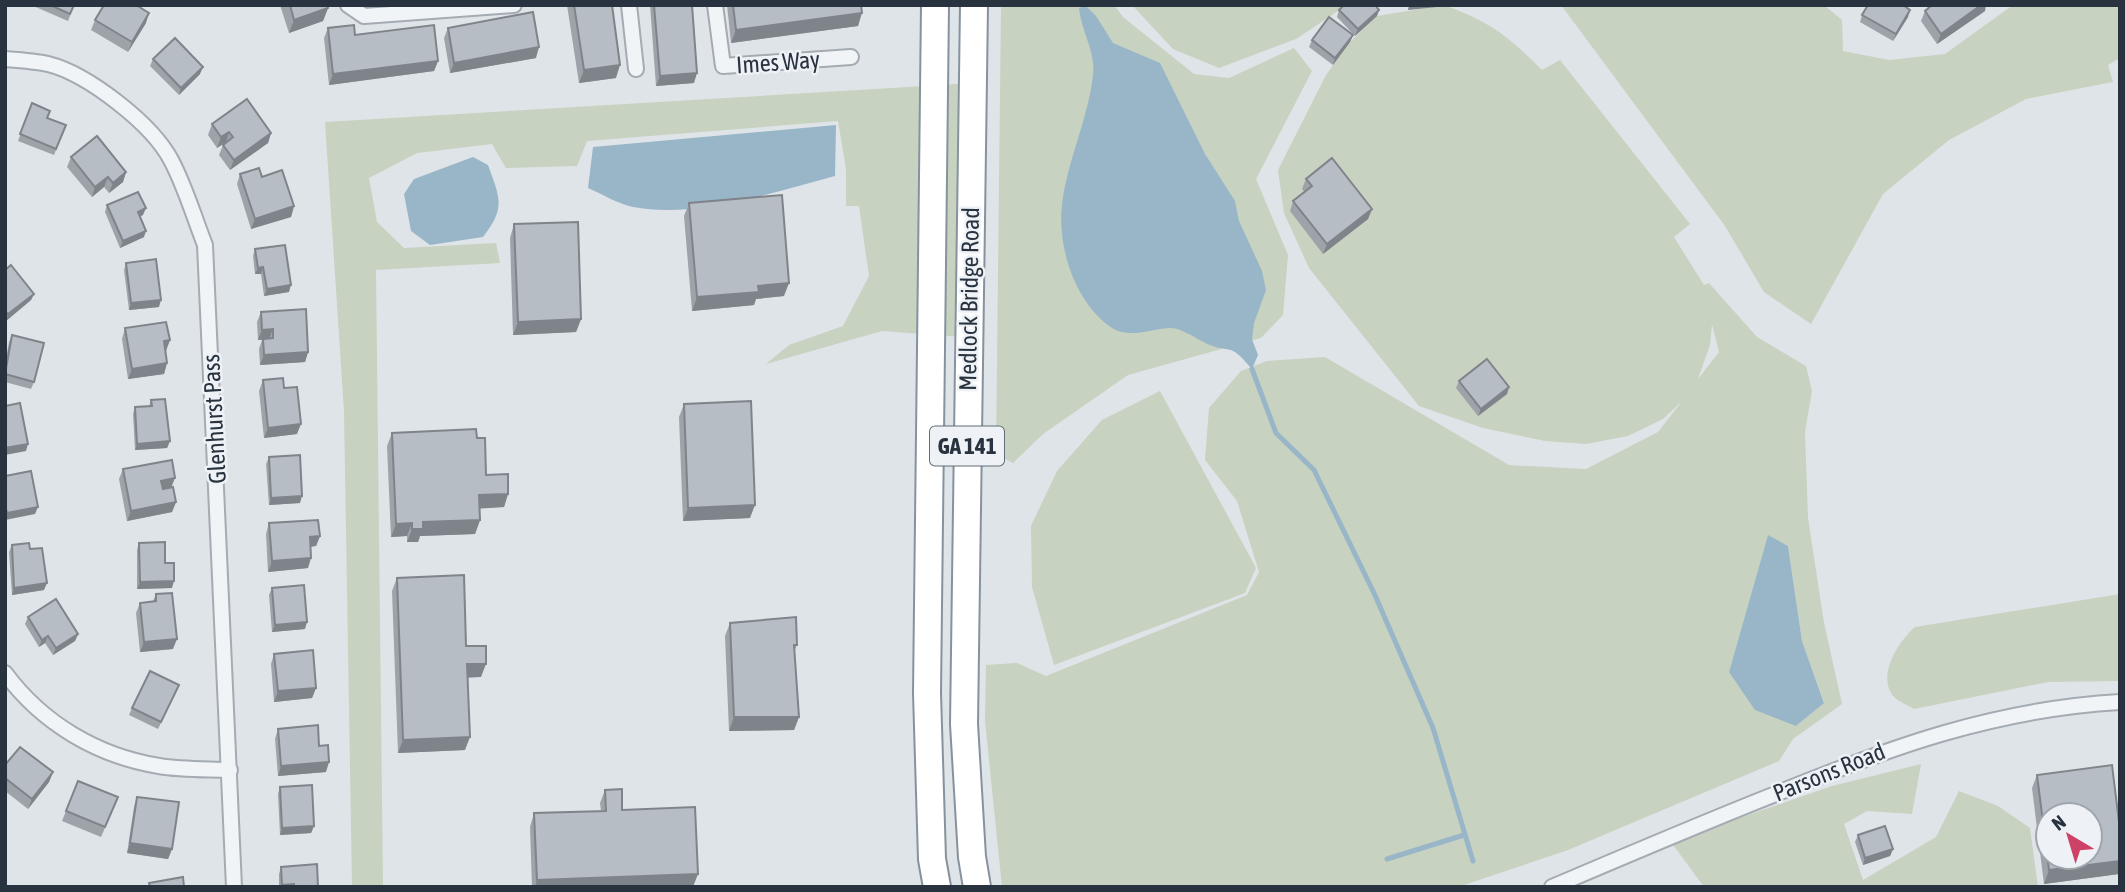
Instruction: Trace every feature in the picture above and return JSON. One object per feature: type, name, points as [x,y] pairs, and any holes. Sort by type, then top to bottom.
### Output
[{"type":"highway","name":"Medlock Bridge Road","points":[[934,5],[927,693],[932,859],[937,887]]},
{"type":"highway","name":"Medlock Bridge Road","points":[[974,5],[964,724],[972,857],[977,887]]},
{"type":"street","points":[[348,5],[364,16],[514,5]]},
{"type":"street","points":[[629,5],[636,69]]},
{"type":"street","name":"Imes Way","points":[[715,5],[723,66],[851,57]]},
{"type":"street","name":"Glenhurst Pass","points":[[5,59],[50,64],[81,78],[120,105],[152,135],[170,158],[205,245],[230,770],[233,887]]},
{"type":"street","points":[[5,673],[33,708],[65,730],[111,753],[160,766],[230,770]]},
{"type":"street","name":"Parsons Road","points":[[1552,887],[1888,748],[1952,729],[2024,713],[2120,702]]},
{"type":"green space","points":[[1001,5],[1114,5],[1123,17],[1194,74],[1229,78],[1294,48],[1312,71],[1256,179],[1288,255],[1283,315],[1261,338],[1128,375],[1043,434],[1013,463],[996,454]]},
{"type":"green space","points":[[1132,5],[1347,5],[1296,39],[1219,68],[1173,49]]},
{"type":"green space","points":[[1444,5],[1474,17],[1497,31],[1542,70],[1560,60],[1690,224],[1674,237],[1704,285],[1709,283],[1757,337],[1806,366],[1812,391],[1805,432],[1808,518],[1824,623],[1842,704],[1793,739],[1779,761],[1568,850],[1458,887],[1002,887],[985,721],[986,665],[1017,663],[1046,676],[1247,595],[1259,572],[1237,501],[1205,460],[1209,408],[1241,371],[1267,361],[1325,357],[1509,465],[1586,469],[1658,432],[1682,401],[1663,419],[1628,436],[1586,444],[1545,441],[1483,428],[1419,406],[1309,268],[1284,213],[1278,170],[1326,75],[1350,42],[1377,16]],"holes":[[[1712,324],[1719,352],[1698,379],[1710,345]],[[1768,536],[1788,546],[1802,641],[1824,702],[1796,726],[1729,672]]]},
{"type":"green space","points":[[1561,5],[1824,5],[1842,20],[1843,51],[1889,60],[1945,54],[2013,5],[2120,5],[2120,58],[2108,65],[2113,82],[2026,99],[1949,140],[1883,194],[1811,324],[1764,292],[1725,226]]},
{"type":"green space","points":[[958,84],[962,337],[882,331],[766,364],[789,345],[843,326],[869,276],[859,206],[846,206],[846,169],[838,121],[587,141],[577,166],[506,168],[492,144],[417,153],[369,178],[377,222],[404,248],[496,243],[500,263],[376,270],[383,887],[352,887],[344,411],[325,122]]},
{"type":"green space","points":[[1160,391],[1256,568],[1245,593],[1054,665],[1032,587],[1031,526],[1057,471],[1102,420]]},
{"type":"green space","points":[[2120,594],[2120,681],[2048,682],[1914,709],[1896,699],[1889,689],[1887,679],[1891,660],[1902,641],[1915,627]]},
{"type":"green space","points":[[1921,764],[1912,814],[1867,811],[1844,824],[1863,880],[1936,837],[1959,791],[1998,806],[2030,828],[2038,887],[1704,887],[1671,842],[1832,786]]},
{"type":"water","points":[[1086,6],[1096,16],[1113,43],[1160,63],[1205,154],[1235,201],[1239,221],[1262,271],[1266,290],[1254,323],[1252,339],[1258,355],[1252,369],[1233,351],[1215,347],[1174,328],[1126,333],[1112,328],[1088,304],[1071,273],[1062,238],[1061,221],[1068,172],[1087,108],[1093,75],[1092,58],[1079,8]]},
{"type":"water","points":[[836,125],[835,176],[761,196],[709,207],[657,210],[627,206],[588,188],[593,147]]},
{"type":"water","points":[[473,157],[488,165],[492,176],[499,202],[495,218],[483,237],[430,245],[411,231],[404,194],[414,179]]},
{"type":"water","points":[[1768,535],[1788,546],[1802,641],[1824,703],[1796,726],[1755,710],[1729,672]]},
{"type":"building","points":[[50,5],[74,5],[70,14]]},
{"type":"building","points":[[104,5],[136,5],[149,13],[132,42],[95,20]]},
{"type":"building","points":[[290,5],[327,5],[328,8],[294,20]]},
{"type":"building","points":[[574,5],[612,5],[620,65],[584,70]]},
{"type":"building","points":[[654,5],[692,5],[697,73],[660,76]]},
{"type":"building","points":[[733,5],[861,5],[862,13],[736,30]]},
{"type":"building","points":[[1344,5],[1375,5],[1379,10],[1358,29],[1339,10]]},
{"type":"building","points":[[1868,5],[1903,5],[1910,10],[1896,34],[1862,15]]},
{"type":"building","points":[[1932,5],[1981,5],[1941,34],[1925,11]]},
{"type":"building","points":[[533,12],[539,47],[454,63],[448,28]]},
{"type":"building","points":[[1329,17],[1353,35],[1335,58],[1312,40]]},
{"type":"building","points":[[354,25],[355,35],[434,25],[438,61],[333,74],[328,28]]},
{"type":"building","points":[[175,38],[203,67],[181,88],[153,59]]},
{"type":"building","points":[[247,99],[271,133],[234,160],[223,145],[233,137],[229,132],[221,137],[212,124]]},
{"type":"building","points":[[32,103],[50,111],[47,118],[66,125],[56,149],[20,134]]},
{"type":"building","points":[[97,136],[126,172],[113,183],[108,177],[95,187],[71,157]]},
{"type":"building","points":[[1332,158],[1372,209],[1327,244],[1293,201],[1312,186],[1306,179]]},
{"type":"building","points":[[259,168],[262,177],[282,170],[294,206],[255,219],[240,174]]},
{"type":"building","points":[[138,192],[146,208],[138,212],[146,231],[123,241],[107,205]]},
{"type":"building","points":[[782,195],[789,283],[758,286],[759,292],[697,297],[689,203]]},
{"type":"building","points":[[578,222],[581,319],[518,322],[514,224]]},
{"type":"building","points":[[285,245],[291,285],[267,289],[263,267],[258,268],[255,249]]},
{"type":"building","points":[[156,259],[161,300],[131,303],[126,263]]},
{"type":"building","points":[[11,265],[34,294],[8,314],[5,311],[5,270]]},
{"type":"building","points":[[306,309],[308,352],[264,355],[263,339],[273,338],[273,329],[262,330],[261,312]]},
{"type":"building","points":[[166,322],[170,340],[164,341],[167,363],[132,369],[125,328]]},
{"type":"building","points":[[12,335],[44,343],[34,382],[5,374]]},
{"type":"building","points":[[1487,359],[1509,387],[1481,409],[1459,381]]},
{"type":"building","points":[[283,378],[284,388],[297,387],[301,424],[268,428],[263,380]]},
{"type":"building","points":[[165,399],[170,441],[137,444],[135,407],[152,406],[151,400]]},
{"type":"building","points":[[751,401],[755,505],[688,508],[684,404]]},
{"type":"building","points":[[20,403],[28,444],[5,448],[5,406]]},
{"type":"building","points":[[476,429],[477,438],[485,438],[486,475],[508,474],[508,494],[479,495],[480,520],[423,522],[423,529],[412,529],[412,523],[396,524],[392,433]]},
{"type":"building","points":[[300,455],[302,496],[271,498],[269,457]]},
{"type":"building","points":[[172,460],[175,478],[161,481],[163,489],[173,487],[176,502],[131,511],[123,469]]},
{"type":"building","points":[[31,471],[38,507],[7,513],[5,476]]},
{"type":"building","points":[[318,520],[320,536],[310,537],[311,558],[272,561],[269,523]]},
{"type":"building","points":[[165,542],[165,563],[174,563],[174,581],[140,582],[139,543]]},
{"type":"building","points":[[29,543],[30,549],[42,548],[47,583],[14,588],[12,545]]},
{"type":"building","points":[[464,575],[466,646],[486,646],[486,664],[467,664],[470,737],[403,740],[397,578]]},
{"type":"building","points":[[304,585],[307,622],[275,625],[272,588]]},
{"type":"building","points":[[172,593],[177,639],[144,642],[140,603],[156,601],[156,594]]},
{"type":"building","points":[[56,599],[78,634],[56,648],[48,636],[42,640],[28,617]]},
{"type":"building","points":[[796,617],[797,645],[794,645],[799,717],[734,717],[730,623]]},
{"type":"building","points":[[313,650],[316,688],[278,691],[274,654]]},
{"type":"building","points":[[150,671],[179,685],[161,722],[132,708]]},
{"type":"building","points":[[318,725],[319,746],[328,745],[329,762],[281,766],[278,729]]},
{"type":"building","points":[[20,747],[53,772],[32,799],[5,778],[5,765]]},
{"type":"building","points":[[2112,765],[2120,830],[2120,861],[2104,863],[2104,801],[2040,801],[2037,775]]},
{"type":"building","points":[[78,781],[118,797],[105,827],[66,811]]},
{"type":"building","points":[[312,785],[314,826],[282,828],[280,787]]},
{"type":"building","points":[[622,789],[622,810],[695,807],[698,874],[537,880],[534,813],[606,811],[605,790]]},
{"type":"building","points":[[137,797],[179,802],[172,849],[130,843]]},
{"type":"building","points":[[1885,826],[1893,849],[1865,858],[1858,835]]},
{"type":"building","points":[[317,864],[318,887],[282,885],[281,867]]},
{"type":"building","points":[[183,877],[184,887],[150,887],[149,883]]},
{"type":"waterway","points":[[1252,369],[1276,433],[1314,470],[1374,593],[1433,728],[1473,861]]},
{"type":"waterway","points":[[1387,859],[1464,835]]}]
